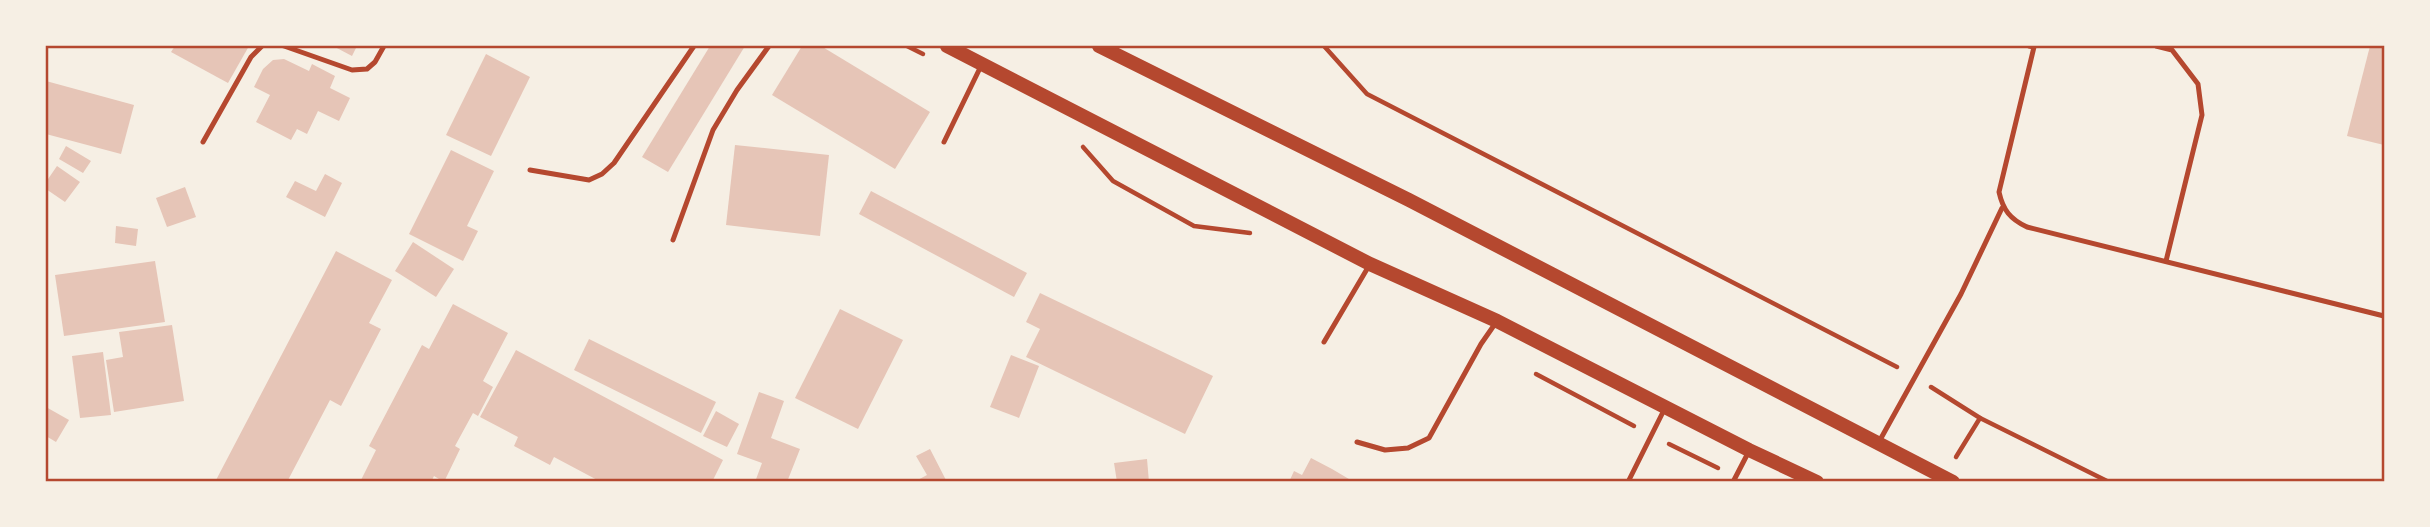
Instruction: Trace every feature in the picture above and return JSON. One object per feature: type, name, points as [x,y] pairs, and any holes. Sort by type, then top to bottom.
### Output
[{"type":"main road","points":[[947,46],[1370,264],[1497,321],[1665,408],[1817,481]]},
{"type":"main road","points":[[1098,46],[1409,200],[1948,479]]},
{"type":"lane","points":[[204,142],[251,57],[262,46]]},
{"type":"lane","points":[[284,46],[352,70],[367,69],[375,62],[384,46]]},
{"type":"lane","points":[[530,170],[589,180],[602,174],[614,163],[694,46]]},
{"type":"lane","points":[[673,240],[713,130],[737,90],[769,46]]},
{"type":"lane","points":[[2033,46],[1999,192],[2002,208],[2015,221],[2026,227],[2385,316]]},
{"type":"lane","points":[[2156,46],[2173,48],[2198,84],[2202,115],[2166,261]]},
{"type":"lane","points":[[944,142],[981,65]]},
{"type":"lane","points":[[1878,443],[1961,294],[2002,208]]},
{"type":"lane","points":[[1324,342],[1370,264]]},
{"type":"lane","points":[[1357,442],[1385,450],[1408,448],[1429,438],[1481,344],[1497,321]]},
{"type":"lane","points":[[1628,481],[1665,408]]},
{"type":"lane","points":[[1732,481],[1749,450]]},
{"type":"path","points":[[1324,46],[1367,94],[1915,376],[1980,418],[2109,481]]},
{"type":"path","points":[[1948,479],[1980,418]]},
{"type":"building","points":[[175,46],[249,46],[228,83],[171,52]]},
{"type":"building","points":[[333,46],[357,46],[352,56]]},
{"type":"building","points":[[710,46],[745,46],[668,172],[642,157]]},
{"type":"building","points":[[802,46],[821,46],[930,112],[895,169],[772,95]]},
{"type":"building","points":[[2370,46],[2384,46],[2384,145],[2347,136]]},
{"type":"building","points":[[486,54],[530,77],[491,156],[446,135]]},
{"type":"building","points":[[284,59],[309,71],[312,64],[335,76],[330,88],[350,98],[339,121],[318,111],[307,134],[297,129],[291,140],[256,122],[270,95],[254,87],[263,69],[273,60]]},
{"type":"building","points":[[46,81],[134,105],[121,154],[46,134]]},
{"type":"building","points":[[735,145],[829,155],[820,236],[726,225]]},
{"type":"building","points":[[66,146],[91,161],[83,173],[59,159]]},
{"type":"building","points":[[451,150],[494,171],[467,226],[478,231],[463,261],[409,234]]},
{"type":"building","points":[[57,166],[80,182],[65,202],[46,189],[46,182]]},
{"type":"building","points":[[325,174],[342,183],[325,217],[286,197],[295,181],[316,191]]},
{"type":"building","points":[[185,187],[196,217],[167,227],[156,198]]},
{"type":"building","points":[[871,191],[1027,273],[1014,297],[859,214]]},
{"type":"building","points":[[116,226],[138,229],[136,246],[115,243]]},
{"type":"building","points":[[413,242],[454,269],[436,297],[395,271]]},
{"type":"building","points":[[336,251],[392,280],[369,323],[381,329],[341,406],[330,400],[287,482],[215,482]]},
{"type":"building","points":[[155,261],[165,322],[64,336],[55,275]]},
{"type":"building","points":[[1040,293],[1213,376],[1185,434],[1026,357],[1040,329],[1026,322]]},
{"type":"building","points":[[453,304],[508,333],[483,381],[493,387],[478,416],[473,413],[455,446],[460,449],[444,482],[434,476],[431,482],[360,482],[376,450],[369,446],[422,345],[429,349]]},
{"type":"building","points":[[840,309],[903,340],[858,429],[795,398]]},
{"type":"building","points":[[172,325],[184,401],[114,412],[106,360],[123,357],[119,332]]},
{"type":"building","points":[[589,339],[716,402],[701,433],[574,370]]},
{"type":"building","points":[[516,350],[723,460],[712,482],[601,482],[554,457],[550,465],[514,446],[518,437],[480,417]]},
{"type":"building","points":[[103,352],[111,415],[80,418],[72,356]]},
{"type":"building","points":[[1011,355],[1039,366],[1019,418],[990,407]]},
{"type":"building","points":[[759,392],[784,401],[771,438],[800,449],[787,482],[755,482],[762,463],[737,454]]},
{"type":"building","points":[[46,407],[69,420],[56,442],[46,436]]},
{"type":"building","points":[[716,411],[739,424],[727,447],[703,436]]},
{"type":"building","points":[[930,449],[947,482],[914,482],[927,475],[916,456]]},
{"type":"building","points":[[1311,458],[1354,482],[1289,482],[1294,471],[1302,475]]},
{"type":"building","points":[[1147,459],[1149,482],[1117,482],[1114,463]]}]
